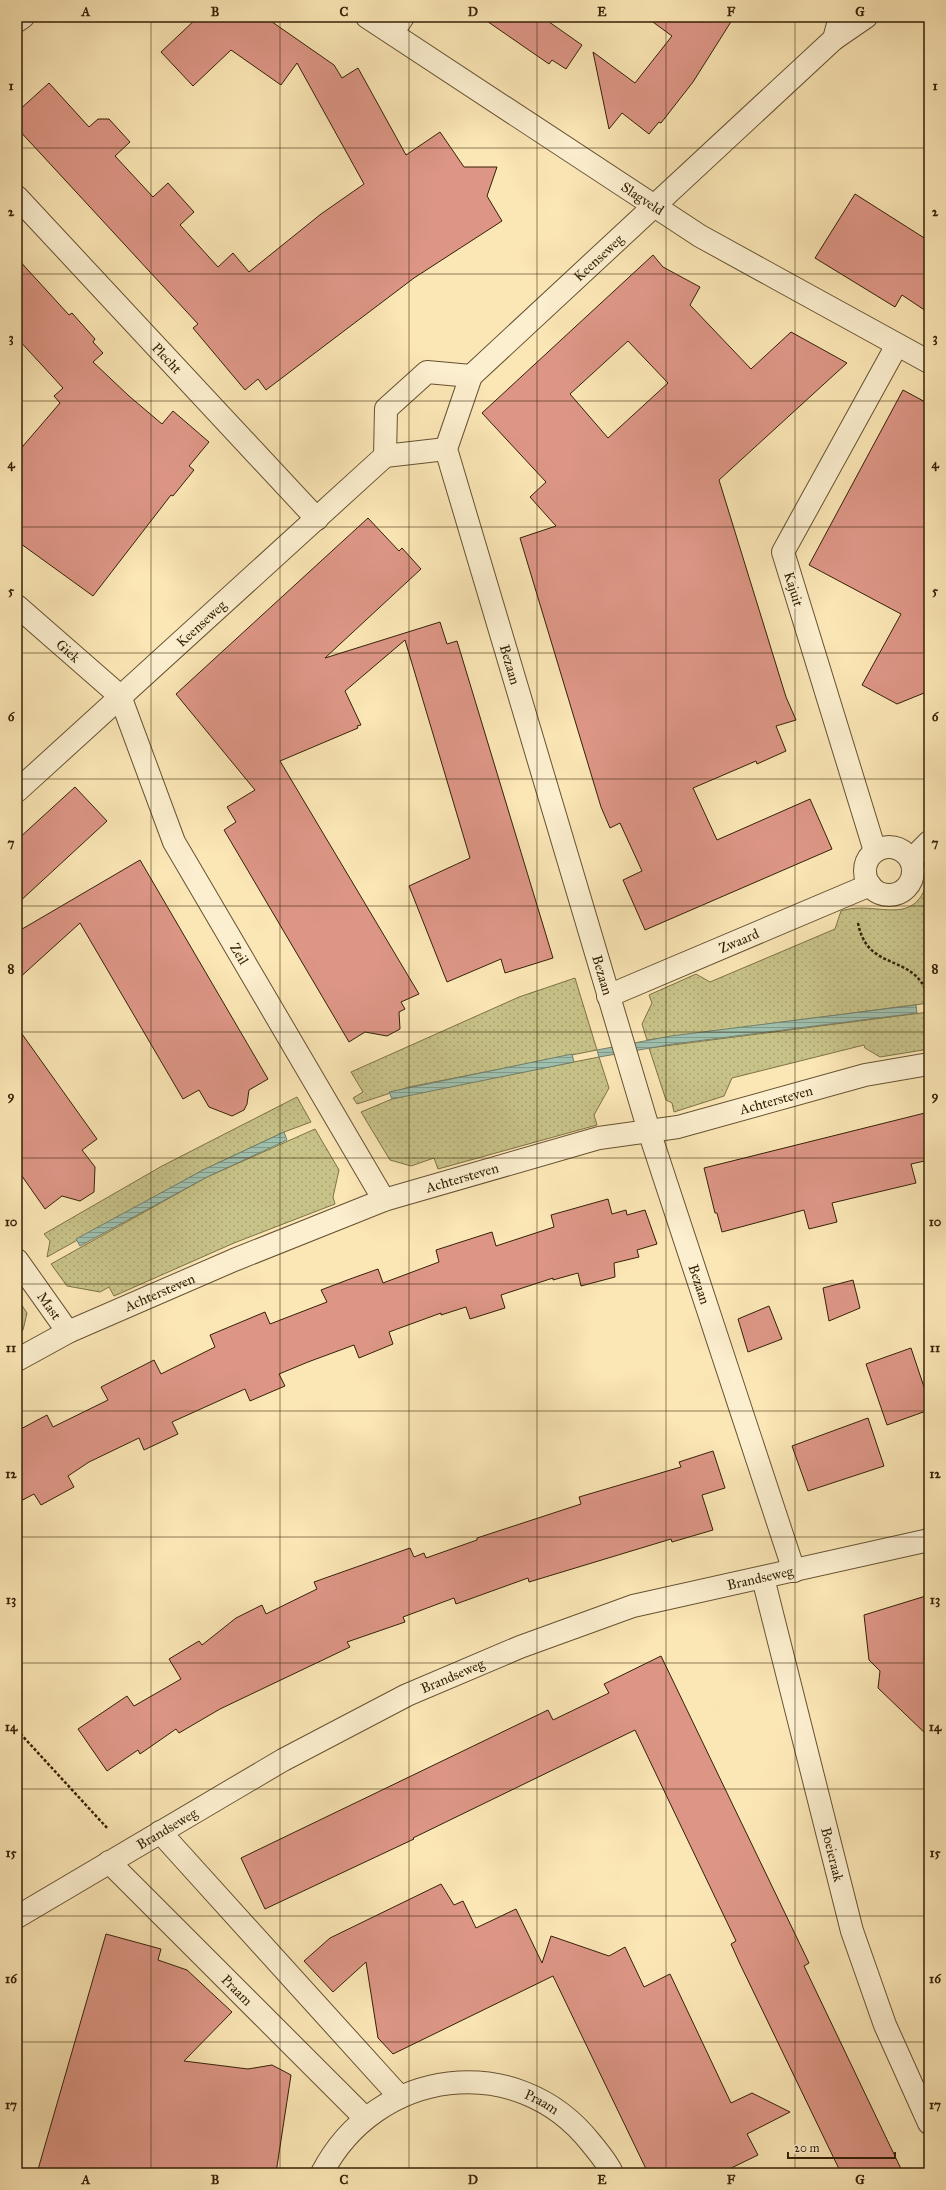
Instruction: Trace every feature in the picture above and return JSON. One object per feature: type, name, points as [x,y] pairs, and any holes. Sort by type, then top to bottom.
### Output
[{"type":"street","points":[[17,21],[23,17]]},
{"type":"street","name":"Slagveld","points":[[367,17],[397,25],[653,205],[700,236],[929,362]]},
{"type":"street","points":[[834,39],[840,17]]},
{"type":"street","name":"Keenseweg","points":[[471,376],[653,205],[834,39],[866,17]]},
{"type":"street","name":"Plecht","points":[[17,197],[317,519]]},
{"type":"street","name":"Kajuit","points":[[875,851],[783,552],[897,345]]},
{"type":"street","points":[[427,372],[471,376],[446,449],[385,456],[386,409],[427,372]]},
{"type":"street","name":"Bezaan","points":[[446,449],[648,1131],[794,1571]]},
{"type":"street","name":"Keenseweg","points":[[17,791],[385,456]]},
{"type":"street","name":"Giek","points":[[17,606],[120,696]]},
{"type":"street","name":"Zeil","points":[[120,696],[174,842],[384,1200]]},
{"type":"street","points":[[911,860],[929,842]]},
{"type":"street","points":[[892,847],[902,851],[911,860],[913,874],[908,886],[897,894],[885,894],[876,891],[861,890],[869,858],[875,851],[892,847]]},
{"type":"street","name":"Zwaard","points":[[608,996],[861,890]]},
{"type":"street","name":"Achtersteven","points":[[17,1360],[68,1332],[234,1260],[384,1200],[599,1138],[678,1126],[865,1075],[929,1064]]},
{"type":"street","name":"Mast","points":[[17,1260],[68,1332]]},
{"type":"street","name":"Brandseweg","points":[[17,1916],[283,1760],[407,1695],[520,1647],[633,1606],[929,1540]]},
{"type":"street","name":"Boeieraak","points":[[763,1578],[852,1931],[885,2025],[929,2122]]},
{"type":"street","points":[[160,1832],[399,2096]]},
{"type":"street","name":"Praam","points":[[109,1862],[365,2118]]},
{"type":"street","name":"Praam","points":[[322,2173],[332,2154],[365,2118],[399,2096],[440,2084],[470,2082],[514,2088],[554,2107],[577,2125],[612,2173]]},
{"type":"path","points":[[861,890],[860,935],[868,948],[882,959],[905,968],[917,976],[926,990],[929,1012]]},
{"type":"path","points":[[17,1730],[128,1850]]},
{"type":"shaded area","points":[[929,875],[929,1003],[647,1040],[642,1024],[652,1003],[649,995],[696,974],[710,982],[835,929],[841,911],[855,908],[894,910],[905,908],[915,903],[923,892]]},
{"type":"shaded area","points":[[575,978],[597,1050],[409,1087],[357,1104],[353,1098],[363,1092],[351,1072],[519,997]]},
{"type":"shaded area","points":[[916,1005],[917,1013],[673,1044],[599,1057],[597,1050],[671,1036]]},
{"type":"shaded area","points":[[929,1012],[929,1049],[880,1057],[865,1048],[864,1045],[732,1078],[724,1096],[674,1112],[672,1103],[666,1100],[649,1048]]},
{"type":"shaded area","points":[[572,1054],[574,1062],[392,1099],[389,1092]]},
{"type":"shaded area","points":[[599,1057],[609,1088],[594,1115],[597,1125],[438,1169],[434,1158],[411,1166],[390,1160],[361,1112],[392,1099],[412,1094]]},
{"type":"shaded area","points":[[297,1097],[311,1122],[284,1132],[203,1170],[47,1257],[50,1241],[44,1234],[162,1166]]},
{"type":"shaded area","points":[[315,1129],[339,1170],[333,1197],[335,1204],[234,1243],[114,1296],[109,1287],[100,1292],[67,1286],[51,1264],[207,1177]]},
{"type":"shaded area","points":[[284,1132],[287,1140],[207,1177],[80,1246],[76,1239],[203,1170]]},
{"type":"shaded area","points":[[17,1298],[27,1313],[23,1330],[17,1332]]},
{"type":"building","points":[[198,17],[265,17],[334,65],[342,78],[358,68],[406,155],[440,132],[464,167],[497,167],[487,196],[502,221],[414,278],[266,390],[258,379],[245,390],[193,328],[198,324],[17,128],[17,112],[49,83],[89,127],[98,119],[109,119],[130,142],[115,156],[153,197],[168,183],[194,212],[180,225],[218,267],[233,253],[249,272],[321,214],[364,184],[297,63],[281,85],[231,50],[193,86],[161,52]]},
{"type":"building","points":[[481,17],[542,17],[582,45],[566,69],[552,60],[549,64]]},
{"type":"building","points":[[646,17],[734,17],[693,82],[661,123],[659,122],[649,134],[622,113],[609,129],[593,52],[635,83],[672,36]]},
{"type":"building","points":[[855,194],[929,241],[929,313],[902,295],[895,307],[815,258]]},
{"type":"building","points":[[653,255],[663,267],[700,287],[690,305],[751,369],[791,332],[847,363],[719,480],[786,697],[796,720],[776,726],[786,751],[757,764],[756,761],[693,788],[717,840],[810,799],[832,849],[645,930],[623,880],[642,871],[620,823],[610,828],[601,807],[520,538],[556,526],[530,497],[546,482],[482,413]],"holes":[[[628,341],[668,383],[608,438],[570,394]]]},
{"type":"building","points":[[17,258],[69,315],[72,313],[95,339],[93,342],[103,353],[93,362],[129,396],[162,424],[173,411],[209,442],[189,466],[194,470],[173,496],[171,495],[93,596],[17,541],[17,453],[60,403],[54,396],[63,388],[17,338]]},
{"type":"building","points":[[903,390],[929,404],[929,691],[897,704],[862,685],[901,614],[809,565]]},
{"type":"building","points":[[368,518],[399,551],[402,548],[421,569],[325,658],[440,622],[447,644],[457,641],[553,958],[505,973],[501,959],[447,982],[409,886],[470,858],[405,640],[345,691],[361,725],[357,726],[358,728],[280,761],[419,994],[401,1002],[405,1009],[399,1012],[400,1029],[387,1036],[365,1032],[349,1042],[224,830],[236,822],[227,807],[255,790],[176,694]]},
{"type":"building","points":[[75,787],[107,821],[17,904],[17,840]]},
{"type":"building","points":[[140,860],[268,1079],[249,1090],[247,1104],[244,1110],[232,1116],[209,1107],[199,1090],[183,1099],[80,923],[17,980],[17,932]]},
{"type":"building","points":[[17,1027],[97,1139],[82,1150],[95,1167],[94,1192],[80,1201],[62,1196],[45,1209],[17,1169]]},
{"type":"building","points":[[929,1112],[929,1160],[911,1164],[916,1183],[832,1203],[837,1222],[809,1229],[804,1210],[722,1232],[717,1213],[715,1213],[704,1168]]},
{"type":"building","points":[[608,1199],[612,1214],[626,1210],[627,1215],[645,1210],[657,1244],[637,1250],[639,1257],[614,1263],[615,1277],[581,1286],[578,1273],[553,1280],[553,1278],[501,1295],[505,1308],[470,1319],[466,1307],[441,1315],[441,1313],[389,1332],[393,1344],[359,1358],[354,1345],[308,1362],[279,1374],[285,1386],[250,1401],[245,1389],[172,1422],[178,1434],[144,1450],[139,1438],[89,1462],[68,1476],[74,1487],[41,1505],[34,1494],[17,1503],[17,1431],[47,1415],[53,1427],[108,1400],[101,1387],[154,1360],[161,1374],[215,1347],[210,1335],[265,1312],[270,1324],[327,1302],[321,1290],[350,1279],[378,1269],[383,1283],[439,1262],[436,1250],[492,1232],[496,1246],[554,1227],[551,1215]]},
{"type":"building","points":[[853,1280],[860,1308],[829,1321],[823,1288]]},
{"type":"building","points":[[769,1306],[782,1339],[748,1352],[738,1319]]},
{"type":"building","points":[[911,1348],[929,1402],[929,1410],[887,1425],[866,1364]]},
{"type":"building","points":[[868,1418],[884,1466],[808,1491],[792,1446]]},
{"type":"building","points":[[713,1451],[725,1488],[702,1495],[713,1530],[672,1542],[671,1539],[529,1582],[528,1578],[456,1604],[454,1598],[403,1617],[405,1622],[347,1642],[350,1647],[220,1709],[179,1733],[176,1729],[140,1754],[138,1750],[107,1771],[78,1729],[127,1696],[134,1706],[181,1679],[169,1659],[199,1641],[202,1645],[236,1618],[262,1605],[266,1614],[317,1589],[314,1582],[410,1548],[414,1557],[424,1553],[426,1558],[477,1540],[477,1538],[581,1504],[579,1497],[681,1467],[679,1462]]},
{"type":"building","points":[[929,1595],[929,1737],[878,1688],[880,1671],[869,1660],[864,1615]]},
{"type":"building","points":[[661,1656],[809,1963],[804,1966],[903,2173],[841,2173],[740,1964],[731,1944],[736,1941],[635,1730],[413,1838],[414,1839],[265,1909],[241,1858],[548,1710],[553,1720],[609,1693],[604,1684]]},
{"type":"building","points":[[441,1884],[454,1905],[463,1901],[476,1928],[516,1909],[542,1963],[551,1936],[609,1956],[625,1947],[644,1987],[670,1974],[731,2103],[752,2093],[790,2112],[747,2134],[758,2155],[721,2173],[648,2173],[553,1976],[393,2054],[378,2038],[366,1962],[333,1992],[304,1961],[330,1938]]},
{"type":"building","points":[[106,1934],[161,1949],[158,1960],[187,1970],[232,2012],[184,2061],[248,2069],[272,2065],[291,2075],[276,2173],[37,2173]]}]
